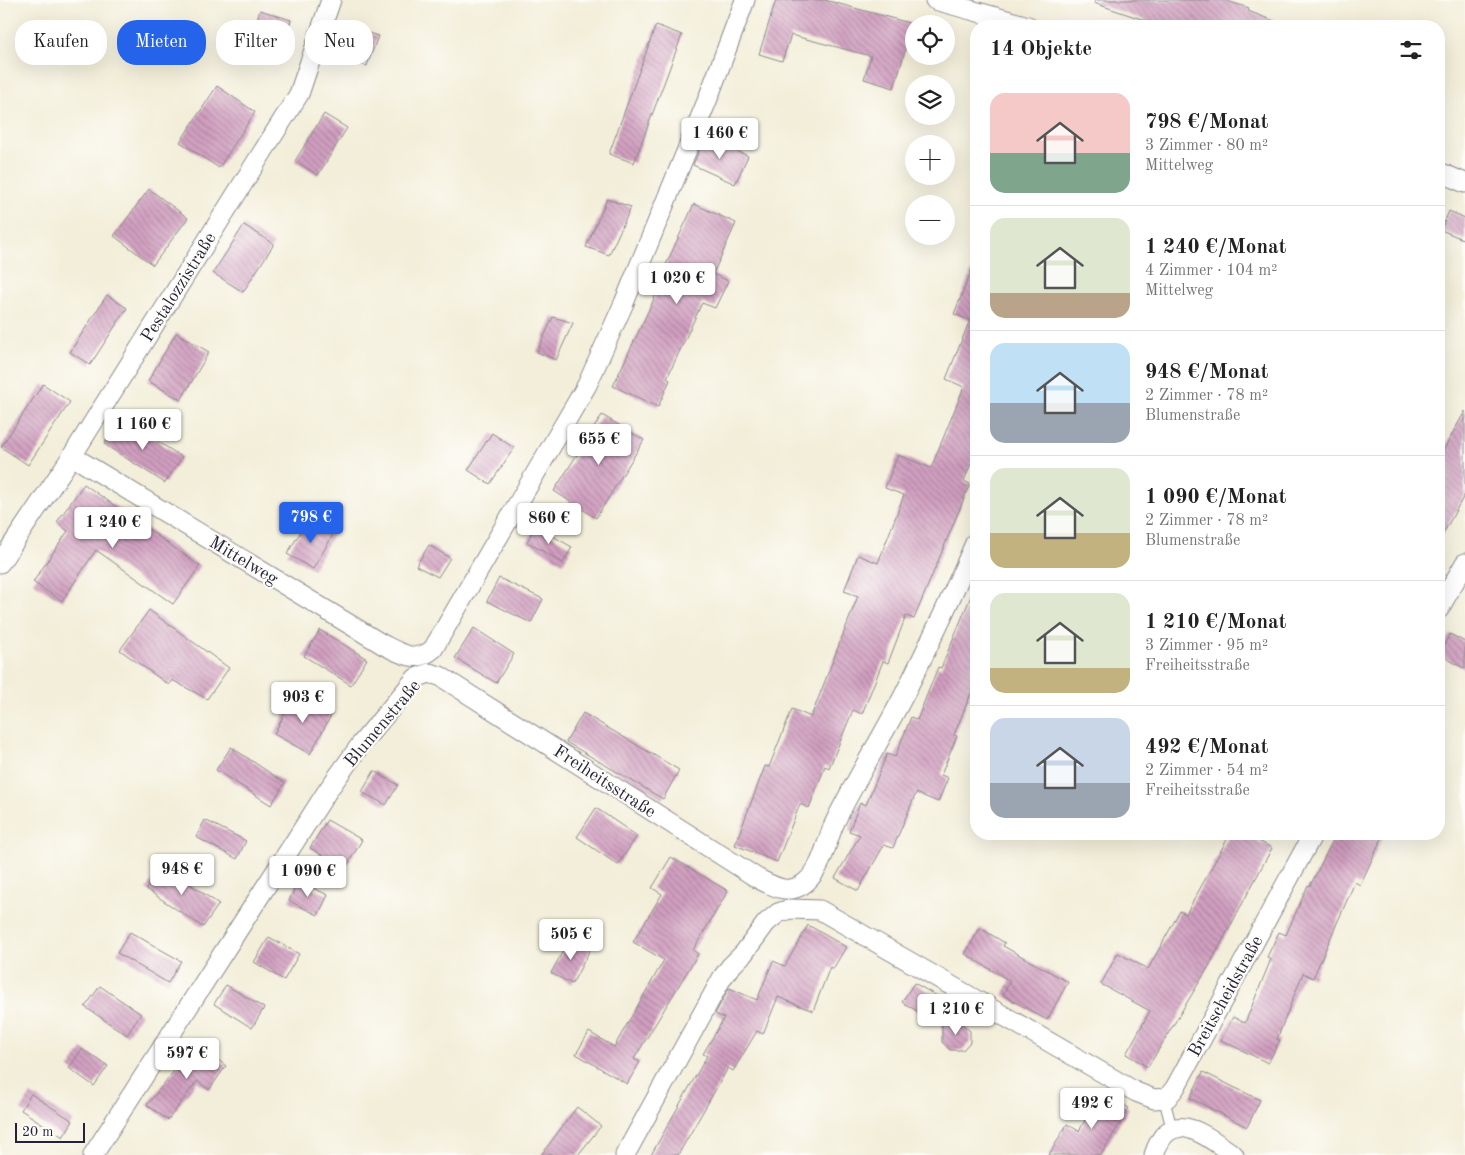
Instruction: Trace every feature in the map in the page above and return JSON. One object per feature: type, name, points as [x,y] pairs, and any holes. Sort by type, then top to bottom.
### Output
[{"type":"street","name":"Pestalozzistraße","points":[[0,562],[72,456],[299,94],[331,0]]},
{"type":"street","name":"Blumenstraße","points":[[93,1155],[328,790],[406,689],[433,649],[587,385],[635,276],[707,101],[745,0]]},
{"type":"street","points":[[935,0],[1007,20]]},
{"type":"street","points":[[1445,175],[1465,183]]},
{"type":"street","name":"Mittelweg","points":[[72,456],[420,666]]},
{"type":"street","points":[[788,890],[807,881],[821,860],[835,821],[904,693],[970,554]]},
{"type":"street","points":[[1445,599],[1465,563]]},
{"type":"street","name":"Freiheitsstraße","points":[[420,666],[429,673],[440,676],[757,878],[773,886],[788,890]]},
{"type":"street","name":"Breitscheidstraße","points":[[1164,1099],[1175,1088],[1310,840]]},
{"type":"street","points":[[625,1155],[722,978],[744,953],[766,923],[778,913],[790,909],[820,910],[1136,1092],[1154,1099],[1164,1099]]},
{"type":"street","points":[[1154,1155],[1161,1138],[1172,1129],[1194,1129],[1234,1155]]},
{"type":"lane","points":[[788,890],[790,909]]},
{"type":"lane","points":[[1164,1099],[1172,1129]]},
{"type":"building","points":[[776,0],[825,0],[905,22],[905,51],[894,88],[864,79],[871,56],[791,35],[782,61],[759,54]]},
{"type":"building","points":[[1095,0],[1224,0],[1249,8],[1248,11],[1271,20],[1144,20],[1094,3]]},
{"type":"building","points":[[260,10],[291,20],[257,20]]},
{"type":"building","points":[[656,25],[682,35],[634,163],[609,154]]},
{"type":"building","points":[[373,34],[378,36],[373,50]]},
{"type":"building","points":[[217,86],[255,112],[219,168],[180,142]]},
{"type":"building","points":[[324,114],[347,128],[318,175],[295,161]]},
{"type":"building","points":[[705,137],[748,156],[735,184],[693,165]]},
{"type":"building","points":[[149,189],[188,218],[153,265],[114,236]]},
{"type":"building","points":[[607,199],[631,207],[609,255],[586,247]]},
{"type":"building","points":[[694,204],[736,223],[713,274],[728,281],[715,308],[702,303],[667,378],[670,380],[658,407],[613,386],[661,284],[658,282]]},
{"type":"building","points":[[1449,211],[1465,218],[1465,240],[1445,232],[1445,220]]},
{"type":"building","points":[[244,225],[274,244],[243,292],[213,273]]},
{"type":"building","points":[[970,274],[970,320],[954,314]]},
{"type":"building","points":[[107,295],[127,308],[90,365],[70,352]]},
{"type":"building","points":[[553,317],[573,323],[556,360],[537,352]]},
{"type":"building","points":[[970,320],[970,466],[964,481],[970,484],[914,619],[906,616],[888,663],[883,661],[862,714],[853,710],[829,768],[825,766],[809,808],[800,804],[777,862],[735,845],[765,766],[769,767],[792,709],[811,717],[858,596],[844,591],[858,555],[878,563],[904,495],[885,488],[898,455],[931,468],[964,387],[946,379]]},
{"type":"building","points":[[176,333],[209,352],[181,400],[148,381]]},
{"type":"building","points":[[43,384],[70,402],[28,465],[1,447]]},
{"type":"building","points":[[1465,411],[1465,494],[1445,530],[1445,447]]},
{"type":"building","points":[[602,415],[644,440],[596,518],[554,491]]},
{"type":"building","points":[[121,418],[182,457],[165,483],[104,444]]},
{"type":"building","points":[[492,433],[514,448],[490,484],[468,470]]},
{"type":"building","points":[[84,484],[200,566],[173,604],[96,550],[62,601],[33,582],[68,531],[57,522]]},
{"type":"building","points":[[309,518],[334,533],[313,569],[287,554]]},
{"type":"building","points":[[535,526],[572,547],[563,563],[527,542]]},
{"type":"building","points":[[429,545],[450,558],[438,577],[416,566]]},
{"type":"building","points":[[499,578],[543,599],[531,623],[487,601]]},
{"type":"building","points":[[970,598],[970,696],[954,735],[957,736],[941,775],[948,778],[938,802],[916,793],[893,848],[884,845],[858,891],[835,878],[860,835],[849,831],[860,803],[866,805],[887,754],[895,757],[911,717],[917,720],[938,667],[941,668]]},
{"type":"building","points":[[149,610],[229,668],[207,699],[172,680],[169,685],[120,650]]},
{"type":"building","points":[[474,628],[514,654],[496,683],[455,658]]},
{"type":"building","points":[[320,630],[367,659],[351,685],[304,656]]},
{"type":"building","points":[[1450,634],[1465,642],[1465,669],[1445,657],[1445,643]]},
{"type":"building","points":[[295,694],[332,714],[310,754],[274,734]]},
{"type":"building","points":[[583,713],[679,770],[663,799],[566,742]]},
{"type":"building","points":[[231,747],[285,783],[271,805],[216,770]]},
{"type":"building","points":[[374,771],[398,785],[386,805],[362,792]]},
{"type":"building","points":[[596,808],[637,836],[618,865],[577,837]]},
{"type":"building","points":[[205,820],[246,841],[237,859],[196,837]]},
{"type":"building","points":[[327,820],[362,840],[345,869],[310,848]]},
{"type":"building","points":[[1227,840],[1257,840],[1272,848],[1209,966],[1148,1067],[1126,1054],[1150,1011],[1101,984],[1118,953],[1148,969],[1180,911],[1186,914]]},
{"type":"building","points":[[1333,840],[1381,840],[1360,885],[1355,882],[1313,978],[1303,973],[1277,1039],[1280,1040],[1268,1063],[1221,1040],[1233,1017],[1245,1023],[1271,959],[1267,957],[1279,932],[1286,935],[1308,885],[1310,886]]},
{"type":"building","points":[[671,857],[728,891],[693,950],[698,954],[634,1059],[640,1062],[627,1084],[576,1054],[589,1032],[614,1047],[664,960],[633,942],[662,894],[652,888]]},
{"type":"building","points":[[162,865],[219,904],[203,927],[146,889]]},
{"type":"building","points":[[298,881],[328,895],[318,915],[289,901]]},
{"type":"building","points":[[808,925],[846,947],[833,969],[830,967],[813,1011],[778,997],[763,1034],[757,1031],[733,1071],[728,1068],[678,1155],[651,1155],[707,1056],[703,1054],[724,1018],[715,1014],[729,988],[757,1000],[773,961],[785,966]]},
{"type":"building","points":[[980,928],[1005,943],[1003,946],[1068,982],[1047,1020],[1003,995],[1010,981],[965,954]]},
{"type":"building","points":[[130,932],[181,961],[168,983],[117,953]]},
{"type":"building","points":[[269,937],[299,954],[284,980],[254,962]]},
{"type":"building","points":[[570,938],[590,950],[572,984],[551,973]]},
{"type":"building","points":[[914,983],[944,1000],[932,1020],[902,1002]]},
{"type":"building","points":[[226,985],[264,1008],[252,1028],[214,1004]]},
{"type":"building","points":[[100,986],[141,1014],[127,1035],[85,1007]]},
{"type":"building","points":[[942,1024],[962,1024],[970,1031],[970,1042],[963,1050],[950,1050],[942,1042]]},
{"type":"building","points":[[196,1043],[226,1066],[209,1090],[197,1081],[168,1120],[147,1105]]},
{"type":"building","points":[[82,1049],[108,1066],[94,1086],[69,1068]]},
{"type":"building","points":[[1203,1072],[1260,1100],[1247,1127],[1190,1098]]},
{"type":"building","points":[[1101,1092],[1129,1108],[1101,1155],[1049,1155],[1067,1124],[1079,1131]]},
{"type":"building","points":[[31,1094],[73,1121],[63,1137],[21,1110]]},
{"type":"building","points":[[577,1107],[601,1126],[578,1155],[541,1155]]}]
